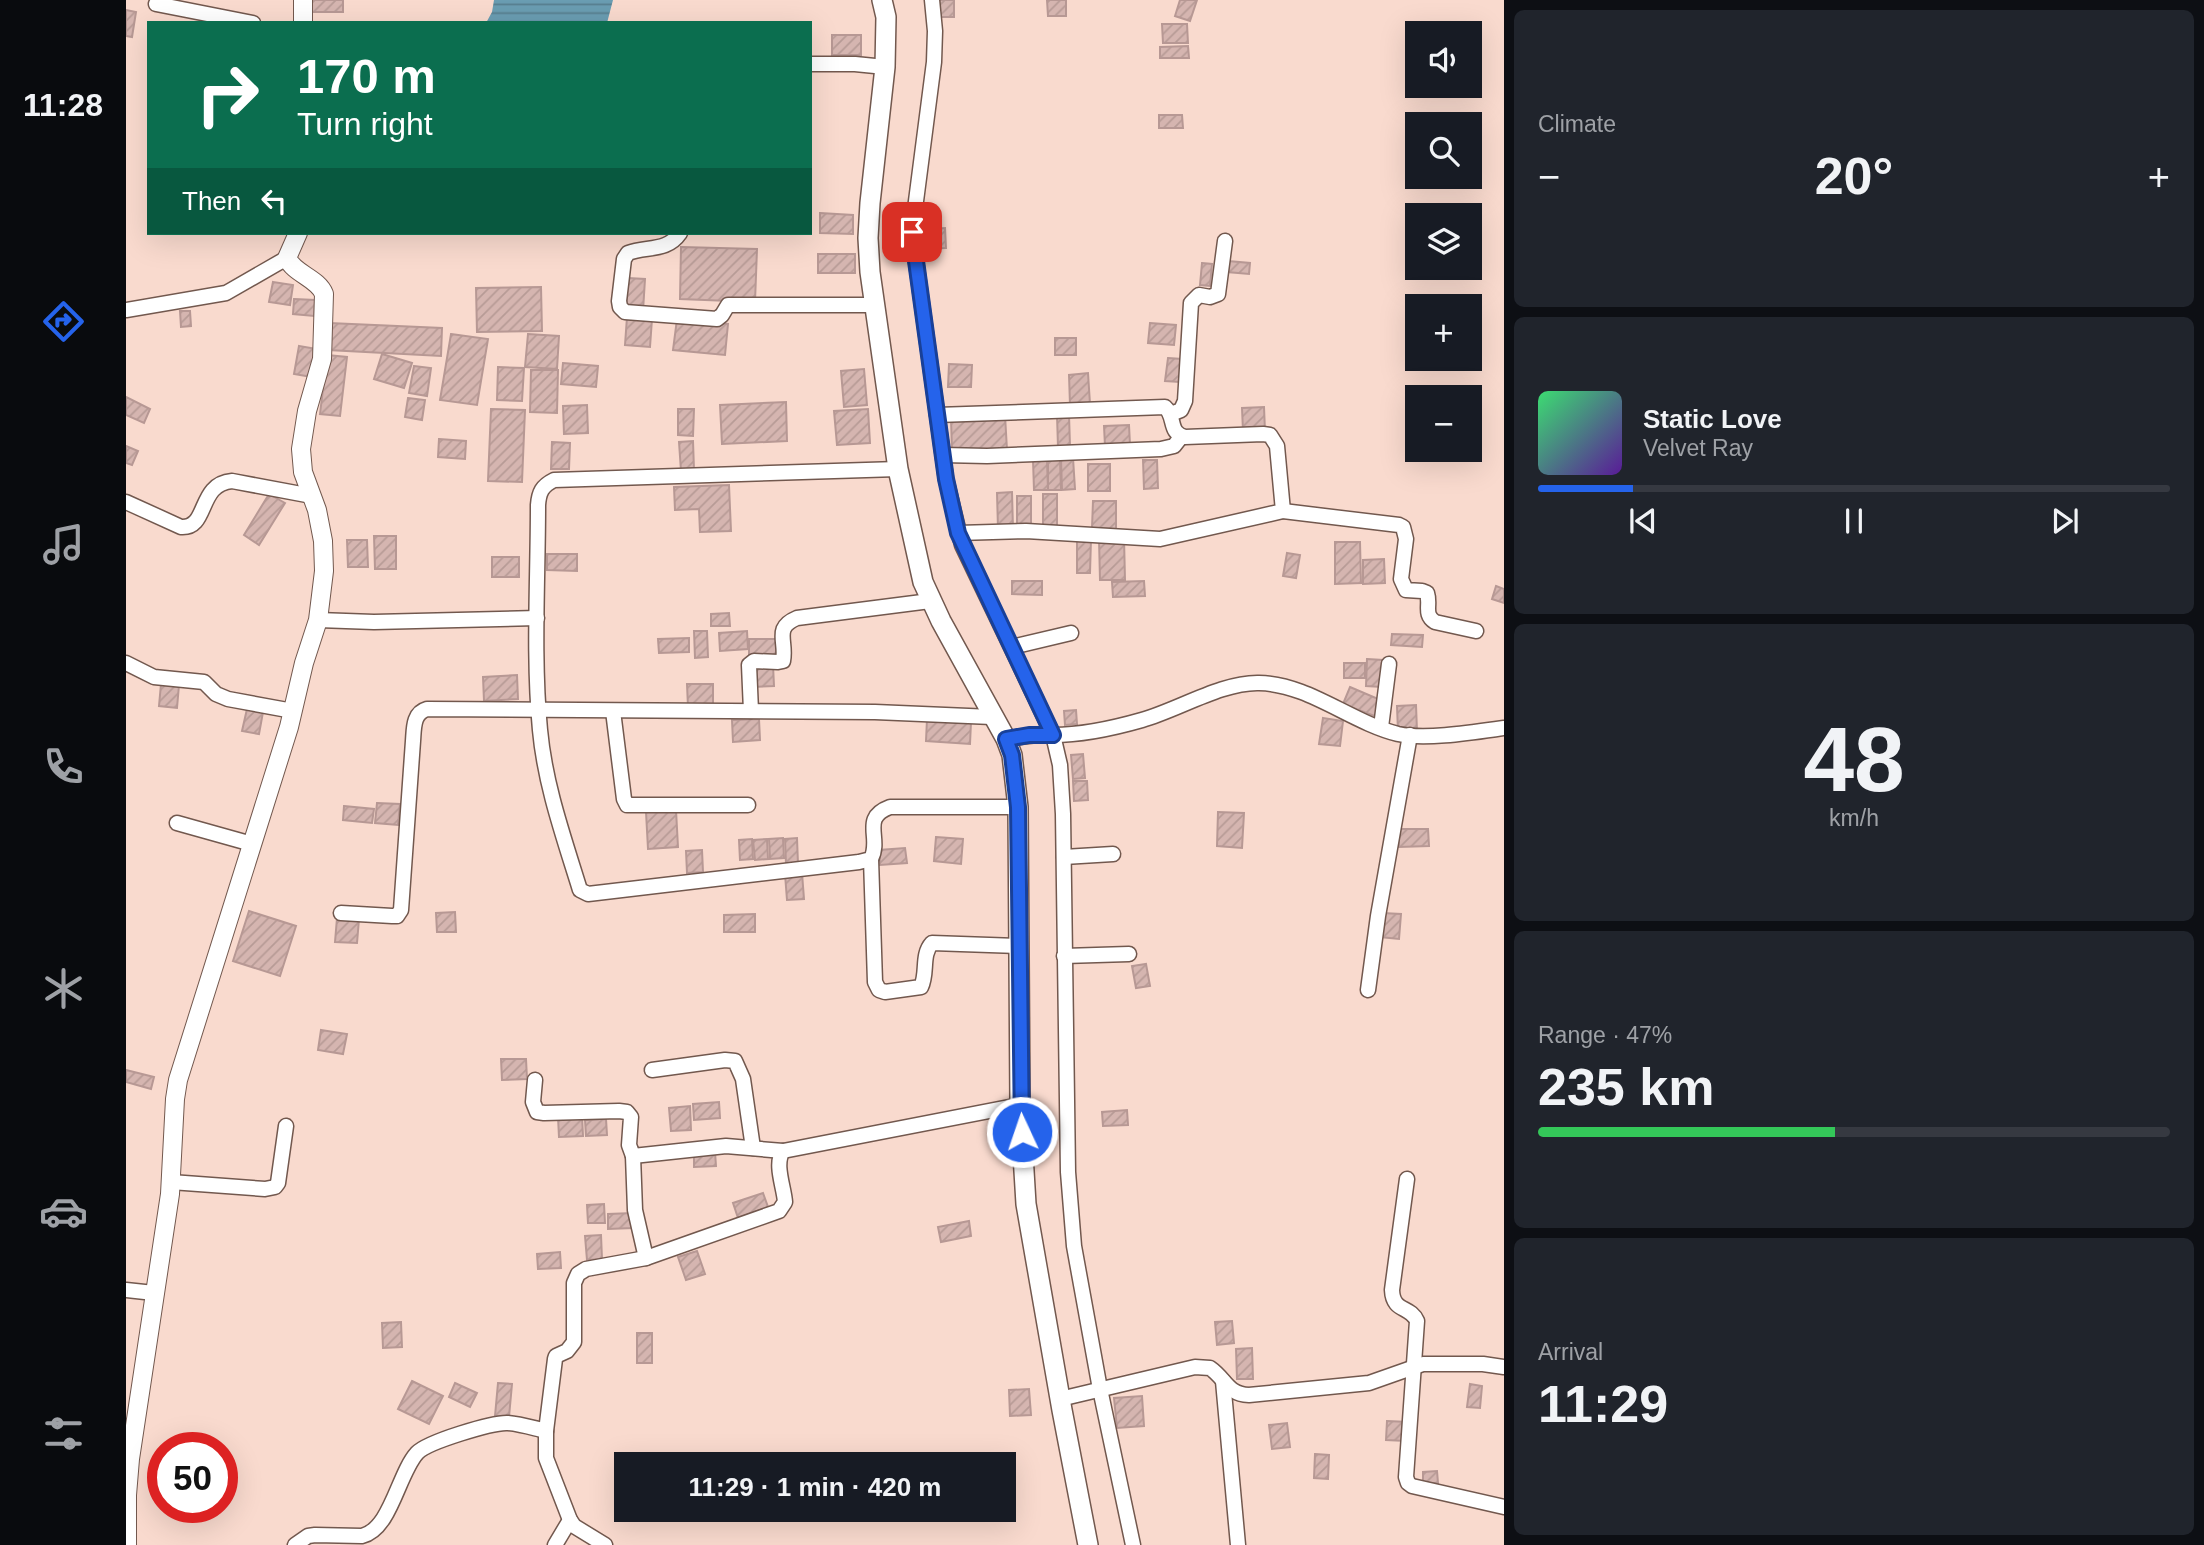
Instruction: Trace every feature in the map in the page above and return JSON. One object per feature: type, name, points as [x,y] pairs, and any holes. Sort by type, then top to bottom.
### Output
[{"type":"main road","points":[[882,0],[886,17],[885,67],[868,238],[874,305],[898,469],[917,562],[930,601],[1006,739],[1012,755],[1018,807],[1020,1105],[1026,1204],[1088,1545]]},
{"type":"street","points":[[303,0],[303,21]]},
{"type":"street","points":[[932,0],[934,62],[912,232],[943,455],[958,533],[1012,647],[1060,765],[1064,856],[1068,1172],[1074,1246],[1091,1391],[1133,1545]]},
{"type":"street","points":[[156,4],[243,21]]},
{"type":"street","points":[[812,64],[885,67]]},
{"type":"street","points":[[126,310],[226,293],[287,258],[298,235]]},
{"type":"street","points":[[679,235],[668,245],[628,253],[624,259],[619,302],[625,312],[717,319],[728,304],[874,305]]},
{"type":"street","points":[[1171,414],[1181,410],[1185,401],[1191,303],[1199,295],[1210,297],[1218,294],[1225,241]]},
{"type":"street","points":[[127,1545],[130,1459],[171,1182],[178,1080],[293,711],[318,620],[324,571],[323,541],[303,472],[301,449],[307,411],[322,359],[324,294],[319,286],[290,264],[287,258]]},
{"type":"street","points":[[937,415],[1165,407],[1171,414],[1173,430],[1181,437],[1270,435],[1277,446],[1283,511]]},
{"type":"street","points":[[943,455],[987,456],[1161,449],[1174,446],[1181,437]]},
{"type":"street","points":[[871,859],[588,894],[582,892],[556,815],[542,752],[537,618],[539,494],[544,485],[554,480],[898,469]]},
{"type":"street","points":[[126,502],[186,528],[194,524],[214,486],[223,482],[232,481],[312,496]]},
{"type":"street","points":[[958,533],[1026,531],[1160,538],[1283,511],[1399,525],[1403,527],[1406,539],[1402,585],[1406,590],[1427,593],[1427,613],[1430,619],[1476,631]]},
{"type":"street","points":[[751,711],[749,665],[754,661],[783,661],[782,632],[789,622],[797,618],[930,601]]},
{"type":"street","points":[[318,620],[374,622],[537,618]]},
{"type":"street","points":[[1012,647],[1071,633]]},
{"type":"street","points":[[126,663],[154,677],[204,682],[216,694],[228,699],[293,711]]},
{"type":"street","points":[[1381,727],[1389,664]]},
{"type":"street","points":[[1006,739],[1098,730],[1144,719],[1204,696],[1256,682],[1295,690],[1399,734],[1468,733],[1504,728]]},
{"type":"street","points":[[341,913],[397,916],[401,910],[413,741],[416,716],[420,711],[539,709],[874,712],[992,717]]},
{"type":"street","points":[[613,711],[627,805],[748,805]]},
{"type":"street","points":[[1368,990],[1378,916],[1410,735]]},
{"type":"street","points":[[1018,807],[890,807],[876,814],[873,821],[874,853],[871,859],[875,982],[879,990],[885,992],[921,987],[924,981],[926,951],[932,943],[1019,946]]},
{"type":"street","points":[[177,822],[252,844]]},
{"type":"street","points":[[1064,856],[1113,854]]},
{"type":"street","points":[[1064,956],[1129,954]]},
{"type":"street","points":[[652,1070],[725,1060],[735,1062],[743,1079],[753,1147]]},
{"type":"street","points":[[535,1080],[533,1102],[537,1112],[619,1111],[627,1112],[631,1117],[629,1145],[633,1156],[635,1210],[646,1258]]},
{"type":"street","points":[[633,1156],[726,1146],[783,1152],[902,1126],[1020,1105]]},
{"type":"street","points":[[171,1182],[265,1189],[275,1187],[278,1183],[286,1126]]},
{"type":"street","points":[[605,1545],[574,1526],[548,1465],[546,1431],[556,1356],[567,1351],[574,1342],[575,1278],[586,1269],[646,1258],[779,1211],[785,1202],[779,1163],[783,1152]]},
{"type":"street","points":[[1407,1179],[1392,1290],[1396,1305],[1412,1313],[1417,1321],[1406,1473],[1408,1483],[1504,1507]]},
{"type":"street","points":[[126,1290],[154,1293]]},
{"type":"street","points":[[1060,1399],[1195,1367],[1210,1368],[1238,1395],[1369,1383],[1423,1364],[1504,1367]]},
{"type":"street","points":[[1223,1380],[1238,1545]]},
{"type":"street","points":[[295,1545],[308,1536],[369,1534],[382,1521],[412,1459],[426,1445],[502,1424],[546,1431]]},
{"type":"street","points":[[555,1545],[570,1520]]},
{"type":"water","points":[[494,0],[613,0],[608,21],[487,21]]},
{"type":"building","points":[[312,0],[343,0],[343,12],[312,12]]},
{"type":"building","points":[[936,0],[954,0],[954,17],[936,17]]},
{"type":"building","points":[[1047,0],[1066,0],[1066,16],[1048,16]]},
{"type":"building","points":[[1180,0],[1197,0],[1190,21],[1175,16]]},
{"type":"building","points":[[126,10],[136,12],[132,37],[126,36]]},
{"type":"building","points":[[1162,24],[1187,24],[1188,43],[1163,43]]},
{"type":"building","points":[[832,35],[861,35],[861,55],[832,55]]},
{"type":"building","points":[[1188,46],[1189,58],[1160,58],[1160,47]]},
{"type":"building","points":[[1159,115],[1182,115],[1183,128],[1159,128]]},
{"type":"building","points":[[820,213],[853,215],[853,234],[820,233]]},
{"type":"building","points":[[945,228],[946,248],[919,249],[918,230]]},
{"type":"building","points":[[681,247],[757,249],[755,302],[680,299]]},
{"type":"building","points":[[818,254],[855,254],[855,273],[818,273]]},
{"type":"building","points":[[1228,261],[1250,263],[1249,274],[1227,272]]},
{"type":"building","points":[[1202,263],[1212,264],[1210,286],[1200,285]]},
{"type":"building","points":[[628,278],[645,279],[643,311],[626,310]]},
{"type":"building","points":[[273,282],[293,285],[290,305],[269,302]]},
{"type":"building","points":[[541,287],[542,331],[477,332],[476,288]]},
{"type":"building","points":[[294,299],[315,300],[314,316],[293,314]]},
{"type":"building","points":[[180,311],[190,311],[191,326],[181,327]]},
{"type":"building","points":[[627,317],[652,319],[650,347],[625,345]]},
{"type":"building","points":[[677,319],[728,324],[725,355],[673,350]]},
{"type":"building","points":[[329,323],[442,328],[441,356],[328,350]]},
{"type":"building","points":[[1150,323],[1176,325],[1174,345],[1148,343]]},
{"type":"building","points":[[451,334],[488,339],[477,405],[440,400]]},
{"type":"building","points":[[528,334],[559,336],[557,369],[525,367]]},
{"type":"building","points":[[1055,338],[1076,338],[1076,355],[1055,355]]},
{"type":"building","points":[[299,346],[317,349],[312,377],[294,374]]},
{"type":"building","points":[[382,354],[412,363],[404,388],[374,379]]},
{"type":"building","points":[[327,355],[347,357],[340,416],[320,414]]},
{"type":"building","points":[[1168,358],[1182,359],[1180,382],[1165,381]]},
{"type":"building","points":[[563,363],[598,366],[596,387],[561,384]]},
{"type":"building","points":[[949,364],[972,365],[971,387],[948,387]]},
{"type":"building","points":[[414,366],[431,368],[427,396],[409,393]]},
{"type":"building","points":[[498,367],[524,368],[522,401],[497,400]]},
{"type":"building","points":[[864,369],[867,405],[844,407],[841,371]]},
{"type":"building","points":[[531,370],[558,370],[557,413],[530,412]]},
{"type":"building","points":[[1088,373],[1090,404],[1070,405],[1069,375]]},
{"type":"building","points":[[126,397],[150,409],[144,423],[126,415]]},
{"type":"building","points":[[408,398],[425,400],[422,420],[405,417]]},
{"type":"building","points":[[786,402],[787,441],[722,444],[720,405]]},
{"type":"building","points":[[587,405],[588,433],[564,434],[563,406]]},
{"type":"building","points":[[1264,407],[1265,431],[1243,431],[1242,408]]},
{"type":"building","points":[[491,409],[525,410],[522,482],[488,481]]},
{"type":"building","points":[[678,409],[694,409],[693,436],[678,435]]},
{"type":"building","points":[[868,409],[870,443],[837,445],[834,411]]},
{"type":"building","points":[[1005,415],[1007,450],[952,452],[951,418]]},
{"type":"building","points":[[1057,415],[1069,415],[1070,446],[1058,447]]},
{"type":"building","points":[[1129,425],[1130,445],[1105,446],[1104,426]]},
{"type":"building","points":[[439,439],[466,441],[465,459],[438,457]]},
{"type":"building","points":[[693,441],[694,470],[681,471],[679,442]]},
{"type":"building","points":[[552,442],[570,443],[569,469],[551,469]]},
{"type":"building","points":[[126,446],[138,451],[132,465],[126,463]]},
{"type":"building","points":[[1073,458],[1075,489],[1062,490],[1061,459]]},
{"type":"building","points":[[1048,459],[1060,459],[1061,490],[1048,490]]},
{"type":"building","points":[[1033,460],[1047,460],[1048,490],[1034,490]]},
{"type":"building","points":[[1143,460],[1157,460],[1158,488],[1144,489]]},
{"type":"building","points":[[1088,464],[1110,464],[1110,491],[1088,491]]},
{"type":"building","points":[[729,485],[731,531],[700,532],[699,509],[675,510],[674,487]]},
{"type":"building","points":[[1012,492],[1013,529],[998,529],[997,493]]},
{"type":"building","points":[[269,494],[285,503],[259,545],[244,535]]},
{"type":"building","points":[[1043,494],[1057,494],[1057,527],[1043,527]]},
{"type":"building","points":[[1017,496],[1031,496],[1031,526],[1017,526]]},
{"type":"building","points":[[1093,501],[1116,501],[1116,529],[1092,528]]},
{"type":"building","points":[[374,536],[396,536],[396,569],[375,569]]},
{"type":"building","points":[[1077,538],[1091,539],[1090,573],[1077,573]]},
{"type":"building","points":[[1124,538],[1125,580],[1100,580],[1099,539]]},
{"type":"building","points":[[347,540],[367,540],[368,567],[348,567]]},
{"type":"building","points":[[1335,542],[1360,542],[1361,583],[1335,584]]},
{"type":"building","points":[[1287,553],[1300,555],[1296,578],[1283,576]]},
{"type":"building","points":[[547,554],[577,554],[577,571],[547,570]]},
{"type":"building","points":[[492,557],[519,557],[519,577],[492,577]]},
{"type":"building","points":[[1384,559],[1385,583],[1363,584],[1363,560]]},
{"type":"building","points":[[1012,581],[1042,581],[1042,595],[1012,594]]},
{"type":"building","points":[[1144,581],[1145,596],[1113,597],[1112,582]]},
{"type":"building","points":[[1496,586],[1504,589],[1504,603],[1492,599]]},
{"type":"building","points":[[729,613],[730,626],[711,626],[711,614]]},
{"type":"building","points":[[694,631],[707,631],[708,657],[695,658]]},
{"type":"building","points":[[747,631],[748,649],[720,651],[719,633]]},
{"type":"building","points":[[1392,634],[1423,635],[1422,647],[1391,645]]},
{"type":"building","points":[[689,638],[689,652],[659,653],[658,639]]},
{"type":"building","points":[[749,639],[777,639],[777,656],[749,656]]},
{"type":"building","points":[[1367,659],[1383,660],[1382,687],[1366,686]]},
{"type":"building","points":[[1344,663],[1365,663],[1365,678],[1344,678]]},
{"type":"building","points":[[773,665],[774,686],[751,687],[751,666]]},
{"type":"building","points":[[517,675],[518,699],[484,701],[483,677]]},
{"type":"building","points":[[161,684],[179,685],[177,708],[159,706]]},
{"type":"building","points":[[687,684],[713,684],[713,706],[688,707]]},
{"type":"building","points":[[1350,687],[1383,701],[1377,717],[1343,704]]},
{"type":"building","points":[[1416,705],[1417,731],[1398,732],[1397,706]]},
{"type":"building","points":[[247,709],[263,712],[259,734],[242,731]]},
{"type":"building","points":[[1076,710],[1077,724],[1065,725],[1064,711]]},
{"type":"building","points":[[1323,718],[1343,721],[1340,746],[1319,744]]},
{"type":"building","points":[[759,719],[760,740],[733,742],[732,720]]},
{"type":"building","points":[[927,719],[971,722],[970,744],[926,741]]},
{"type":"building","points":[[1083,754],[1085,778],[1073,779],[1071,755]]},
{"type":"building","points":[[1073,781],[1087,781],[1088,800],[1074,801]]},
{"type":"building","points":[[377,803],[400,804],[398,825],[375,823]]},
{"type":"building","points":[[344,806],[374,809],[372,823],[343,820]]},
{"type":"building","points":[[676,810],[678,847],[648,849],[646,812]]},
{"type":"building","points":[[1218,812],[1244,813],[1242,848],[1217,846]]},
{"type":"building","points":[[1398,829],[1428,829],[1429,846],[1399,847]]},
{"type":"building","points":[[936,837],[963,839],[961,864],[934,861]]},
{"type":"building","points":[[783,838],[784,858],[770,859],[769,839]]},
{"type":"building","points":[[797,838],[798,864],[786,864],[785,839]]},
{"type":"building","points":[[752,839],[753,859],[740,860],[739,840]]},
{"type":"building","points":[[767,839],[768,859],[755,860],[753,840]]},
{"type":"building","points":[[905,848],[907,863],[880,865],[879,850]]},
{"type":"building","points":[[702,850],[703,872],[687,873],[686,851]]},
{"type":"building","points":[[802,873],[804,899],[787,900],[785,874]]},
{"type":"building","points":[[249,911],[296,926],[280,976],[233,961]]},
{"type":"building","points":[[455,912],[456,932],[437,932],[436,913]]},
{"type":"building","points":[[1382,913],[1401,914],[1399,939],[1380,937]]},
{"type":"building","points":[[755,914],[755,932],[724,932],[724,915]]},
{"type":"building","points":[[337,918],[359,919],[357,943],[335,942]]},
{"type":"building","points":[[1146,964],[1150,986],[1136,988],[1132,966]]},
{"type":"building","points":[[321,1030],[347,1034],[343,1054],[318,1050]]},
{"type":"building","points":[[501,1059],[526,1059],[527,1079],[502,1080]]},
{"type":"building","points":[[126,1070],[154,1077],[151,1089],[126,1082]]},
{"type":"building","points":[[719,1102],[720,1118],[694,1120],[693,1104]]},
{"type":"building","points":[[690,1106],[691,1130],[671,1131],[669,1108]]},
{"type":"building","points":[[1127,1110],[1128,1125],[1103,1126],[1102,1112]]},
{"type":"building","points":[[582,1116],[583,1136],[559,1137],[558,1117]]},
{"type":"building","points":[[606,1119],[607,1135],[586,1136],[585,1120]]},
{"type":"building","points":[[715,1152],[716,1166],[694,1167],[694,1153]]},
{"type":"building","points":[[763,1193],[768,1207],[738,1218],[733,1203]]},
{"type":"building","points":[[604,1204],[605,1223],[588,1223],[587,1205]]},
{"type":"building","points":[[633,1213],[633,1228],[608,1229],[608,1214]]},
{"type":"building","points":[[969,1221],[971,1236],[941,1242],[938,1227]]},
{"type":"building","points":[[601,1235],[602,1259],[587,1260],[585,1236]]},
{"type":"building","points":[[697,1251],[705,1274],[686,1280],[678,1257]]},
{"type":"building","points":[[560,1252],[561,1268],[538,1269],[537,1254]]},
{"type":"building","points":[[1232,1321],[1234,1343],[1217,1345],[1215,1322]]},
{"type":"building","points":[[401,1322],[402,1347],[383,1348],[382,1323]]},
{"type":"building","points":[[637,1333],[652,1333],[652,1363],[637,1363]]},
{"type":"building","points":[[1252,1348],[1253,1379],[1237,1379],[1236,1349]]},
{"type":"building","points":[[412,1381],[443,1396],[429,1424],[398,1409]]},
{"type":"building","points":[[455,1383],[477,1393],[470,1407],[449,1397]]},
{"type":"building","points":[[498,1383],[512,1384],[509,1417],[495,1416]]},
{"type":"building","points":[[1470,1384],[1482,1386],[1480,1408],[1467,1407]]},
{"type":"building","points":[[1029,1389],[1031,1415],[1010,1416],[1009,1390]]},
{"type":"building","points":[[1142,1396],[1144,1426],[1117,1428],[1114,1398]]},
{"type":"building","points":[[1387,1421],[1408,1422],[1406,1441],[1386,1440]]},
{"type":"building","points":[[1287,1423],[1290,1447],[1272,1449],[1269,1425]]},
{"type":"building","points":[[1315,1454],[1329,1455],[1328,1479],[1314,1478]]},
{"type":"building","points":[[1437,1471],[1438,1483],[1423,1483],[1423,1472]]},
{"type":"route","points":[[912,232],[946,479],[958,533],[1053,735],[1006,739],[1012,755],[1018,807],[1022,1132]]}]
